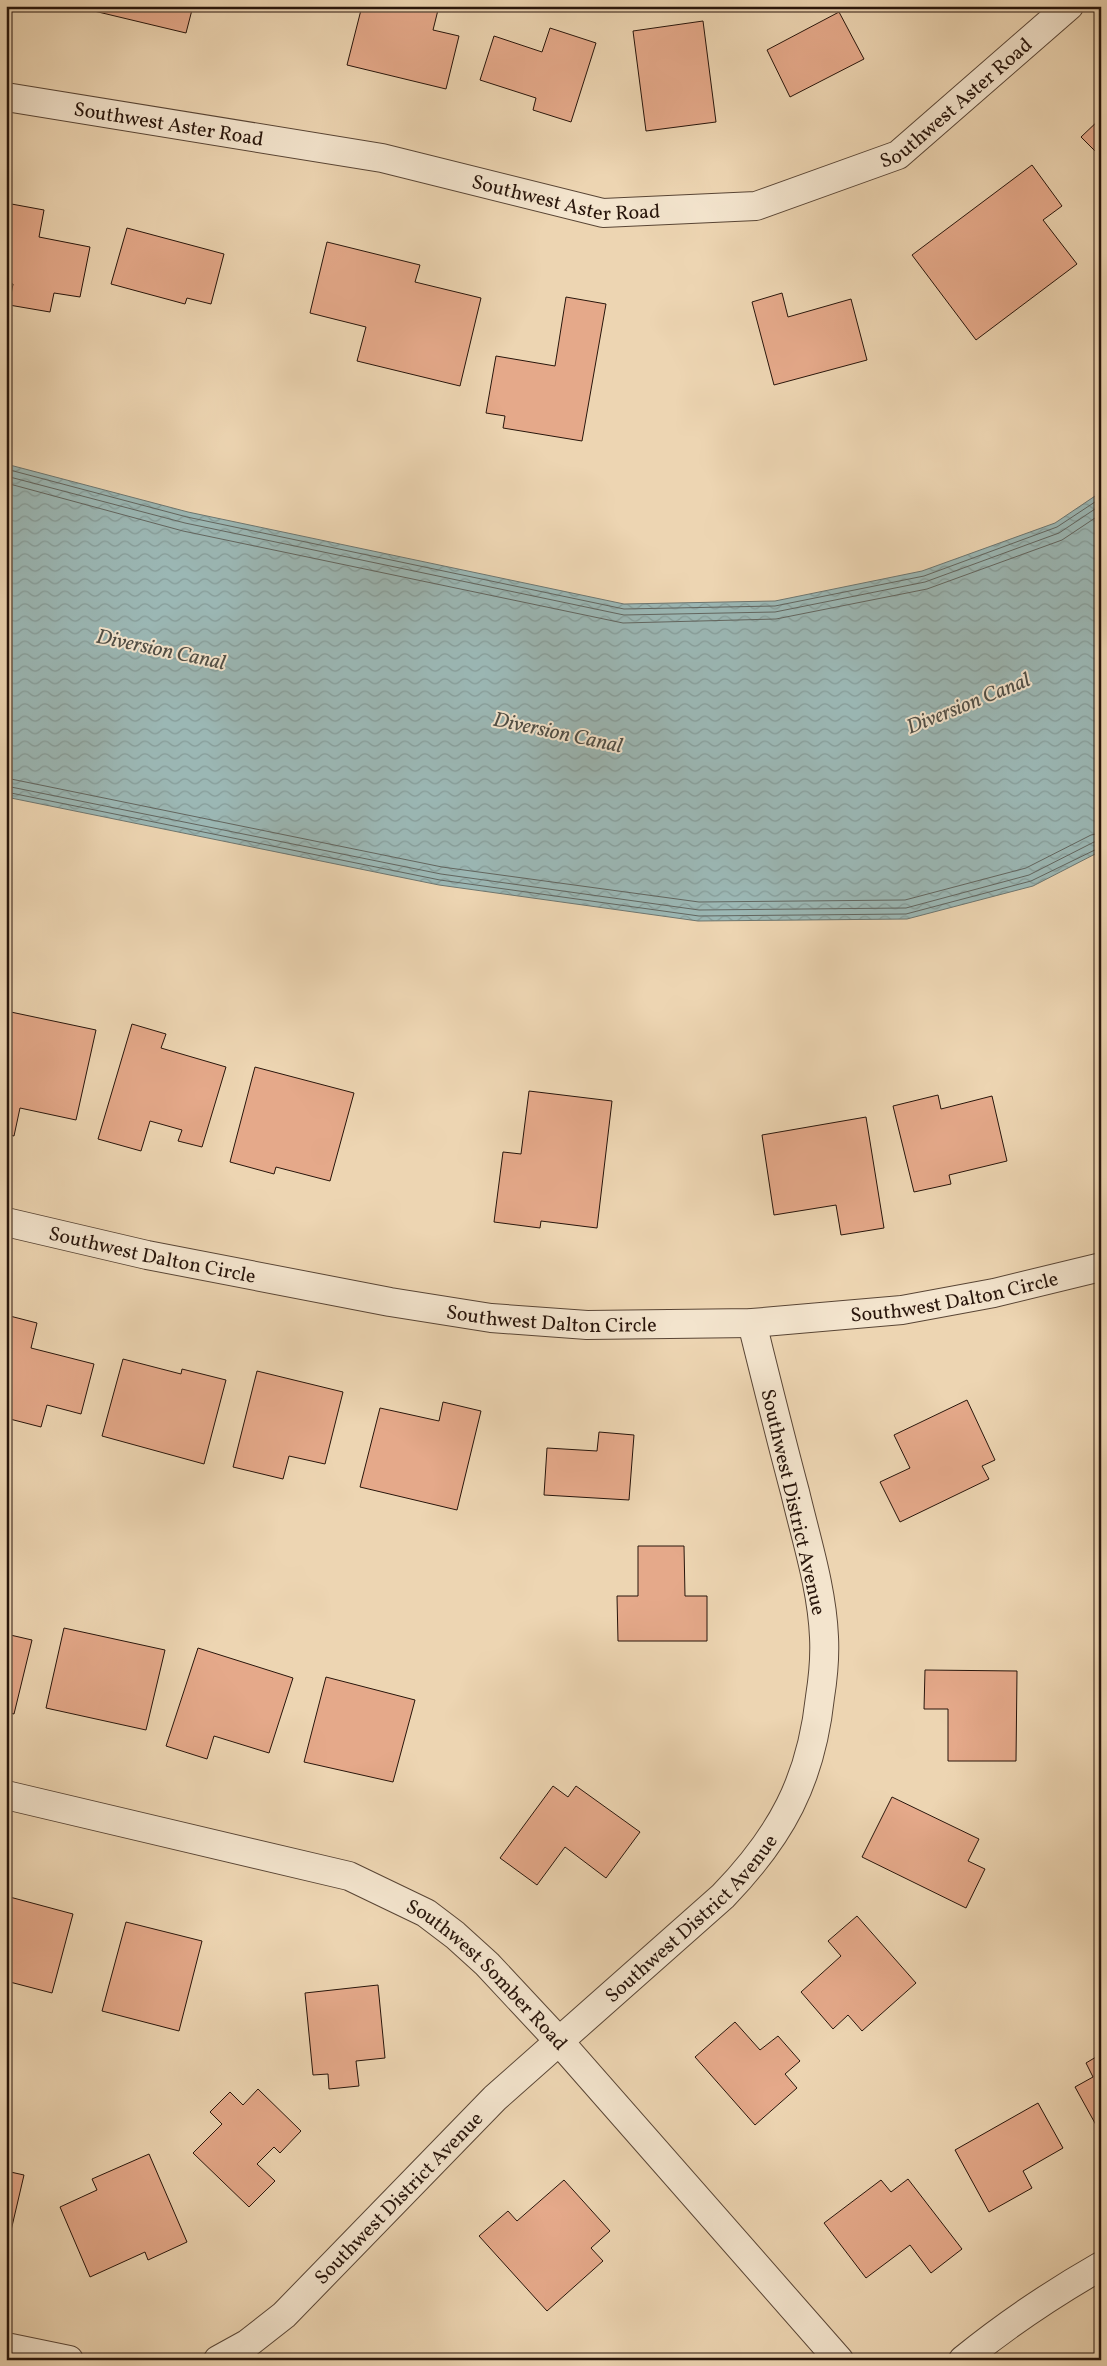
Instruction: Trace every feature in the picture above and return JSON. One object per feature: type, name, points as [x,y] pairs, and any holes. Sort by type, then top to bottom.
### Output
[{"type":"street","name":"Southwest Aster Road","points":[[6,97],[382,158],[604,214],[756,206],[898,155],[1069,6]]},
{"type":"street","name":"Southwest Dalton Circle","points":[[6,1222],[147,1255],[381,1300],[491,1318],[587,1325],[752,1323],[902,1310],[994,1293],[1101,1267]]},
{"type":"street","name":"Southwest District Avenue","points":[[218,2360],[247,2344],[284,2315],[495,2098],[558,2040],[708,1909],[751,1868],[779,1826],[807,1770],[816,1734],[824,1637],[817,1580],[752,1323]]},
{"type":"street","name":"Southwest Somber Road","points":[[6,1795],[340,1874],[392,1895],[426,1913],[455,1935],[487,1964],[558,2040],[839,2360]]},
{"type":"street","points":[[962,2360],[995,2334],[1058,2290],[1101,2266]]},
{"type":"street","points":[[6,2347],[69,2360]]},
{"type":"water","name":"Diversion Canal","points":[[6,464],[188,512],[624,604],[775,601],[922,571],[1055,523],[1101,492],[1101,851],[1033,886],[907,919],[698,921],[439,885],[6,797]]},
{"type":"building","points":[[46,6],[63,6],[62,9]]},
{"type":"building","points":[[96,6],[193,6],[186,33],[94,11]]},
{"type":"building","points":[[362,6],[439,6],[433,30],[459,36],[446,89],[347,65]]},
{"type":"building","points":[[839,12],[864,59],[790,97],[767,50]]},
{"type":"building","points":[[703,21],[716,122],[646,131],[633,31]]},
{"type":"building","points":[[550,28],[596,43],[571,122],[533,110],[536,98],[480,80],[494,36],[542,52]]},
{"type":"building","points":[[1101,118],[1101,157],[1081,137]]},
{"type":"building","points":[[1032,165],[1062,206],[1043,220],[1077,264],[976,340],[912,255]]},
{"type":"building","points":[[6,203],[44,210],[39,237],[90,247],[80,297],[54,293],[50,312],[9,305],[13,284],[6,283]]},
{"type":"building","points":[[127,228],[224,254],[211,304],[187,298],[185,304],[111,284]]},
{"type":"building","points":[[327,242],[420,265],[415,282],[481,298],[460,386],[357,361],[366,327],[310,313]]},
{"type":"building","points":[[782,293],[788,317],[851,299],[867,360],[774,385],[752,302]]},
{"type":"building","points":[[566,297],[606,304],[582,441],[503,428],[505,416],[486,413],[496,356],[555,366]]},
{"type":"building","points":[[6,1011],[96,1030],[76,1120],[20,1108],[14,1136],[6,1134]]},
{"type":"building","points":[[132,1024],[166,1034],[161,1048],[226,1067],[202,1147],[178,1141],[182,1130],[150,1121],[141,1151],[98,1139]]},
{"type":"building","points":[[255,1067],[354,1093],[330,1181],[276,1167],[274,1174],[230,1162]]},
{"type":"building","points":[[529,1091],[612,1101],[597,1228],[541,1221],[540,1228],[494,1222],[503,1152],[521,1154]]},
{"type":"building","points":[[938,1095],[941,1109],[992,1096],[1007,1161],[949,1175],[951,1184],[914,1192],[893,1106]]},
{"type":"building","points":[[866,1117],[884,1228],[841,1235],[836,1205],[774,1215],[762,1135]]},
{"type":"building","points":[[6,1315],[37,1323],[31,1348],[94,1364],[81,1414],[47,1405],[41,1427],[6,1418]]},
{"type":"building","points":[[123,1359],[181,1374],[182,1369],[226,1380],[204,1464],[102,1436]]},
{"type":"building","points":[[257,1371],[343,1392],[325,1464],[289,1456],[283,1479],[233,1467]]},
{"type":"building","points":[[967,1400],[995,1460],[982,1466],[989,1479],[900,1522],[880,1482],[910,1468],[894,1435]]},
{"type":"building","points":[[443,1402],[481,1411],[457,1510],[360,1487],[380,1408],[439,1421]]},
{"type":"building","points":[[599,1432],[634,1435],[629,1500],[544,1495],[547,1448],[597,1451]]},
{"type":"building","points":[[1101,1512],[1101,1529],[1096,1513]]},
{"type":"building","points":[[638,1546],[684,1546],[685,1596],[707,1596],[707,1641],[618,1641],[617,1596],[638,1596]]},
{"type":"building","points":[[64,1628],[165,1650],[146,1730],[46,1708]]},
{"type":"building","points":[[6,1634],[32,1640],[14,1714],[6,1712]]},
{"type":"building","points":[[198,1648],[293,1678],[269,1753],[214,1736],[207,1759],[166,1746]]},
{"type":"building","points":[[925,1670],[1017,1671],[1016,1761],[948,1761],[948,1709],[924,1709]]},
{"type":"building","points":[[326,1677],[415,1700],[393,1782],[304,1762]]},
{"type":"building","points":[[553,1786],[568,1797],[576,1786],[640,1832],[606,1878],[565,1847],[537,1885],[500,1858]]},
{"type":"building","points":[[892,1797],[979,1839],[968,1861],[985,1869],[966,1908],[862,1857]]},
{"type":"building","points":[[6,1896],[73,1914],[52,1993],[6,1981]]},
{"type":"building","points":[[857,1916],[916,1983],[862,2031],[848,2015],[833,2029],[801,1992],[841,1956],[828,1941]]},
{"type":"building","points":[[126,1922],[202,1941],[179,2031],[102,2011]]},
{"type":"building","points":[[378,1985],[385,2058],[356,2061],[359,2086],[329,2089],[328,2074],[313,2075],[305,1993]]},
{"type":"building","points":[[735,2022],[760,2050],[778,2036],[800,2061],[785,2074],[797,2088],[755,2125],[695,2057]]},
{"type":"building","points":[[1101,2054],[1101,2134],[1075,2087],[1093,2077],[1086,2063]]},
{"type":"building","points":[[258,2089],[301,2131],[280,2153],[274,2147],[257,2164],[275,2181],[249,2207],[193,2153],[222,2124],[210,2112],[230,2092],[243,2105]]},
{"type":"building","points":[[1038,2103],[1063,2148],[1023,2171],[1032,2188],[989,2212],[955,2150]]},
{"type":"building","points":[[149,2154],[187,2242],[148,2260],[145,2252],[90,2277],[60,2207],[97,2190],[92,2179]]},
{"type":"building","points":[[6,2171],[24,2175],[6,2252]]},
{"type":"building","points":[[908,2179],[962,2249],[931,2273],[910,2245],[866,2278],[824,2223],[881,2180],[891,2192]]},
{"type":"building","points":[[564,2180],[610,2231],[591,2248],[603,2261],[547,2311],[479,2236],[508,2211],[517,2221]]}]
